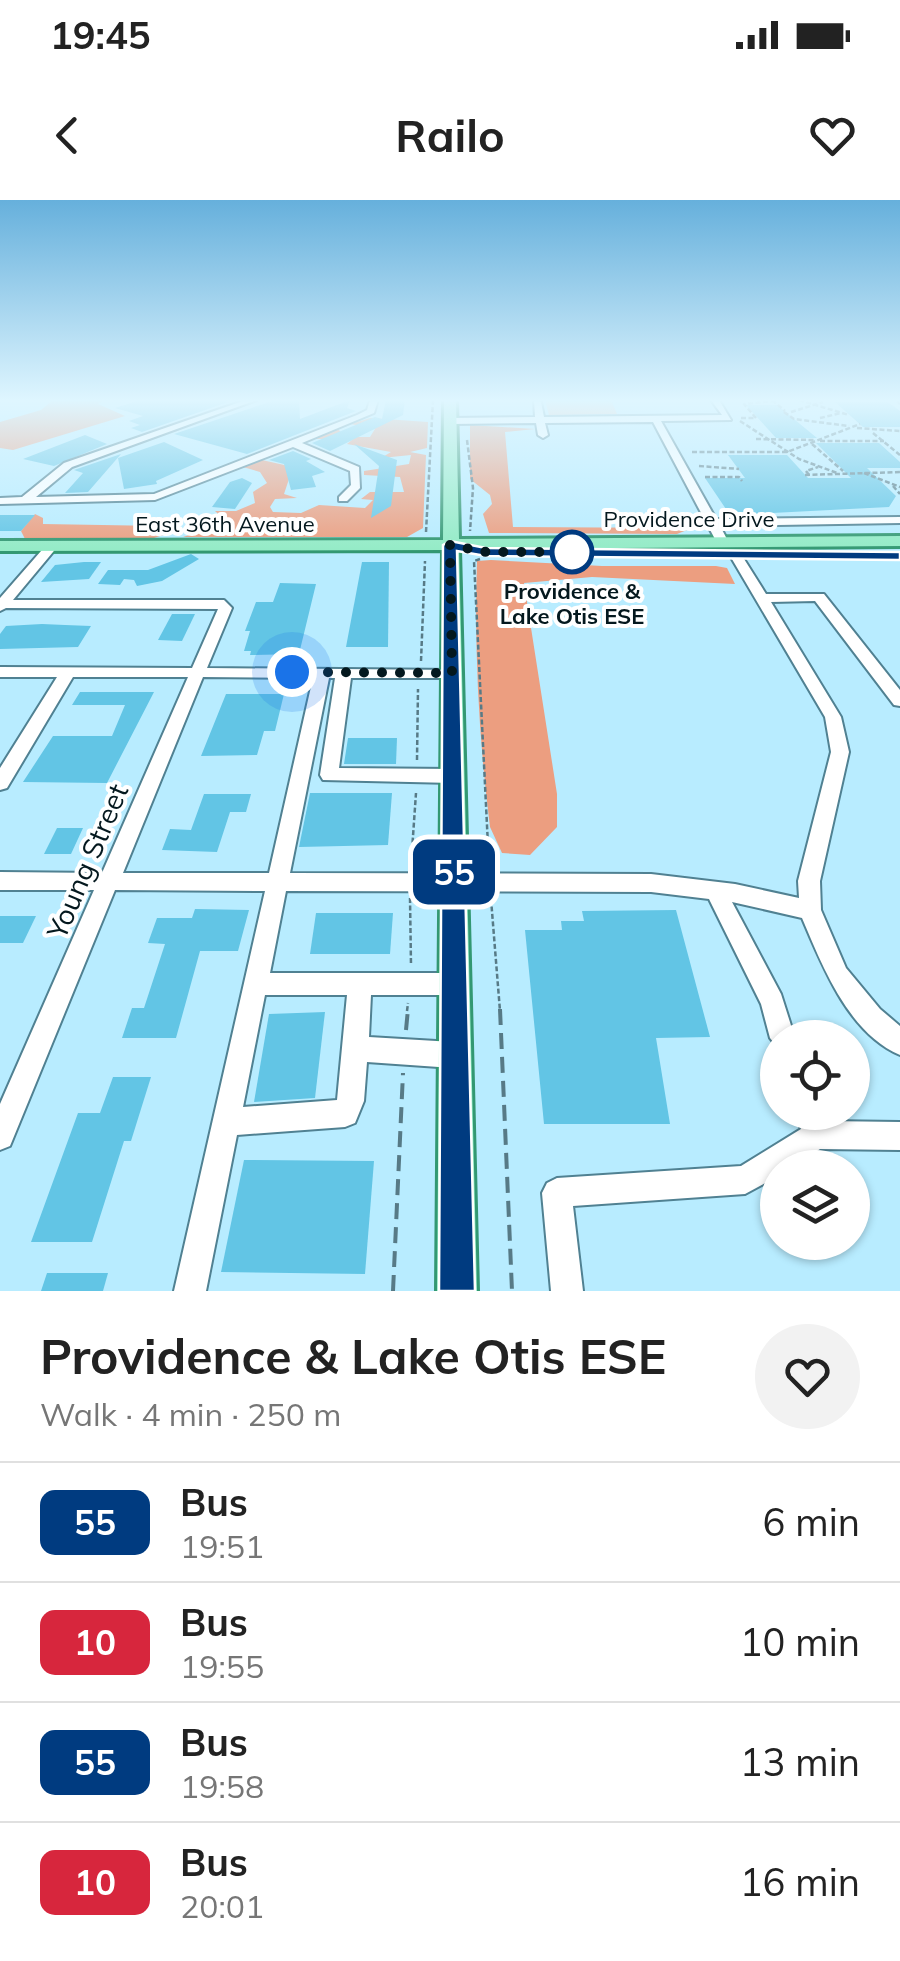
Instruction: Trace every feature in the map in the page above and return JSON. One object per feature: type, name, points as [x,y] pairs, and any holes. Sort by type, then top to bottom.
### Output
[{"type":"main road","points":[[450,451],[457,1291]]},
{"type":"main road","name":"East 36th Avenue","points":[[0,546],[449,539]]},
{"type":"main road","name":"Providence Drive","points":[[449,539],[486,552],[729,548],[900,556]]},
{"type":"main road","name":"Providence Drive","points":[[729,548],[790,541],[900,540]]},
{"type":"street","points":[[26,500],[68,465],[108,451]]},
{"type":"street","points":[[0,501],[138,500],[172,492],[276,451]]},
{"type":"street","points":[[310,451],[356,469],[356,486],[343,499]]},
{"type":"street","points":[[673,451],[712,523],[834,717],[840,752],[809,881],[810,910],[838,976],[871,1017],[900,1042]]},
{"type":"street","points":[[172,492],[186,501]]},
{"type":"street","points":[[712,523],[900,520]]},
{"type":"street","points":[[1,605],[52,546]]},
{"type":"street","points":[[762,598],[819,598],[900,701]]},
{"type":"street","name":"Young Street","points":[[0,1136],[226,608],[219,603],[1,605]]},
{"type":"street","points":[[0,672],[452,673]]},
{"type":"street","points":[[0,783],[68,672]]},
{"type":"street","points":[[333,672],[329,775],[453,776]]},
{"type":"street","points":[[190,1291],[278,882],[333,672]]},
{"type":"street","points":[[0,881],[651,883],[810,910]]},
{"type":"street","points":[[716,891],[778,1020]]},
{"type":"street","points":[[257,984],[454,984]]},
{"type":"street","points":[[228,1122],[344,1113],[352,1101],[360,986]]},
{"type":"street","points":[[355,1049],[453,1055]]},
{"type":"street","points":[[567,1291],[557,1193],[746,1180],[805,1130]]},
{"type":"street","points":[[856,1130],[900,1136]]},
{"type":"path","points":[[439,451],[449,539],[470,531],[473,488],[469,451]]},
{"type":"path","points":[[679,452],[783,451]]},
{"type":"path","points":[[790,451],[837,473]]},
{"type":"path","points":[[824,451],[847,473]]},
{"type":"path","points":[[687,466],[739,469]]},
{"type":"path","points":[[819,466],[806,471],[807,475],[900,472]]},
{"type":"path","points":[[861,472],[900,486]]},
{"type":"path","points":[[694,477],[739,477],[742,481]]},
{"type":"path","points":[[893,485],[900,494]]},
{"type":"path","points":[[392,1291],[410,986],[410,883],[426,584],[421,558]]},
{"type":"path","points":[[480,559],[474,562],[490,883],[507,1104],[512,1291]]},
{"type":"shaded area","points":[[385,451],[426,455],[423,528],[407,537],[183,537],[228,523],[215,511],[236,511],[255,503],[253,492],[267,483],[260,472],[243,467],[262,460],[293,467],[284,494],[297,498],[275,499],[270,507],[273,512],[301,513],[319,505],[365,508],[373,500],[361,499],[370,492],[404,492],[400,477],[364,475],[364,471],[409,464],[411,455],[381,458],[391,452]]},
{"type":"shaded area","points":[[470,451],[507,451],[513,527],[692,528],[677,534],[489,533],[483,514],[492,504],[490,495],[470,479]]},
{"type":"shaded area","points":[[35,514],[43,518],[43,524],[161,526],[166,534],[151,539],[25,539],[21,531]]},
{"type":"shaded area","points":[[477,561],[602,566],[716,566],[727,568],[735,584],[592,577],[524,583],[557,794],[557,827],[530,855],[502,853],[490,827],[478,695],[476,594]]},
{"type":"building","points":[[44,451],[90,451],[54,466],[23,459]]},
{"type":"building","points":[[138,451],[183,451],[203,460],[156,481],[157,484],[124,489],[118,458]]},
{"type":"building","points":[[293,451],[311,459],[306,461],[325,472],[312,476],[316,487],[291,490],[284,464],[269,460]]},
{"type":"building","points":[[362,451],[397,460],[391,506],[371,518],[379,466]]},
{"type":"building","points":[[824,451],[888,451],[900,462],[900,468],[867,468],[896,496],[889,507],[730,515],[705,478],[745,478],[728,455],[787,455],[808,478],[851,478]]},
{"type":"building","points":[[121,454],[88,492],[65,493],[83,473],[74,470]]},
{"type":"building","points":[[242,478],[252,483],[235,509],[212,507],[230,482]]},
{"type":"building","points":[[0,515],[35,515],[21,531],[0,531]]},
{"type":"building","points":[[191,554],[199,559],[162,581],[137,586],[134,580],[124,579],[120,585],[98,584],[108,570],[148,570]]},
{"type":"building","points":[[101,562],[89,579],[41,582],[55,565]]},
{"type":"building","points":[[362,562],[389,562],[388,647],[346,647]]},
{"type":"building","points":[[280,583],[316,584],[299,654],[250,655],[251,651],[244,651],[250,631],[245,631],[256,602],[273,602]]},
{"type":"building","points":[[172,614],[195,614],[182,641],[158,640]]},
{"type":"building","points":[[6,626],[91,626],[78,647],[0,649],[0,634]]},
{"type":"building","points":[[80,692],[154,692],[107,783],[23,782],[53,736],[112,736],[125,705],[72,705]]},
{"type":"building","points":[[226,694],[284,694],[275,731],[264,731],[257,755],[201,756]]},
{"type":"building","points":[[348,738],[397,738],[396,764],[344,764]]},
{"type":"building","points":[[310,793],[392,793],[388,845],[299,847]]},
{"type":"building","points":[[204,794],[251,794],[246,812],[230,812],[217,852],[162,850],[170,829],[191,830]]},
{"type":"building","points":[[57,828],[83,828],[71,854],[44,854]]},
{"type":"building","points":[[195,909],[249,910],[238,951],[200,951],[176,1038],[122,1038],[132,1008],[144,1008],[165,944],[148,943],[157,918],[192,918]]},
{"type":"building","points":[[676,910],[710,1037],[656,1038],[670,1124],[544,1124],[525,930],[562,930],[561,921],[584,921],[582,911]]},
{"type":"building","points":[[316,913],[393,913],[390,954],[310,954]]},
{"type":"building","points":[[0,916],[36,916],[23,943],[0,943]]},
{"type":"building","points":[[325,1012],[315,1098],[254,1102],[269,1014]]},
{"type":"building","points":[[113,1077],[151,1077],[131,1141],[124,1141],[92,1242],[31,1242],[78,1113],[100,1113]]},
{"type":"building","points":[[244,1160],[374,1161],[365,1274],[221,1272]]},
{"type":"building","points":[[47,1273],[108,1273],[103,1291],[41,1291]]},
{"type":"bus line","name":"55","points":[[457,1291],[450,545],[486,552],[900,556]]},
{"type":"place","name":"Providence & Lake Otis ESE","points":[[572,552]]},
{"type":"route","points":[[292,672],[452,673],[450,545],[486,552],[572,552]]}]
